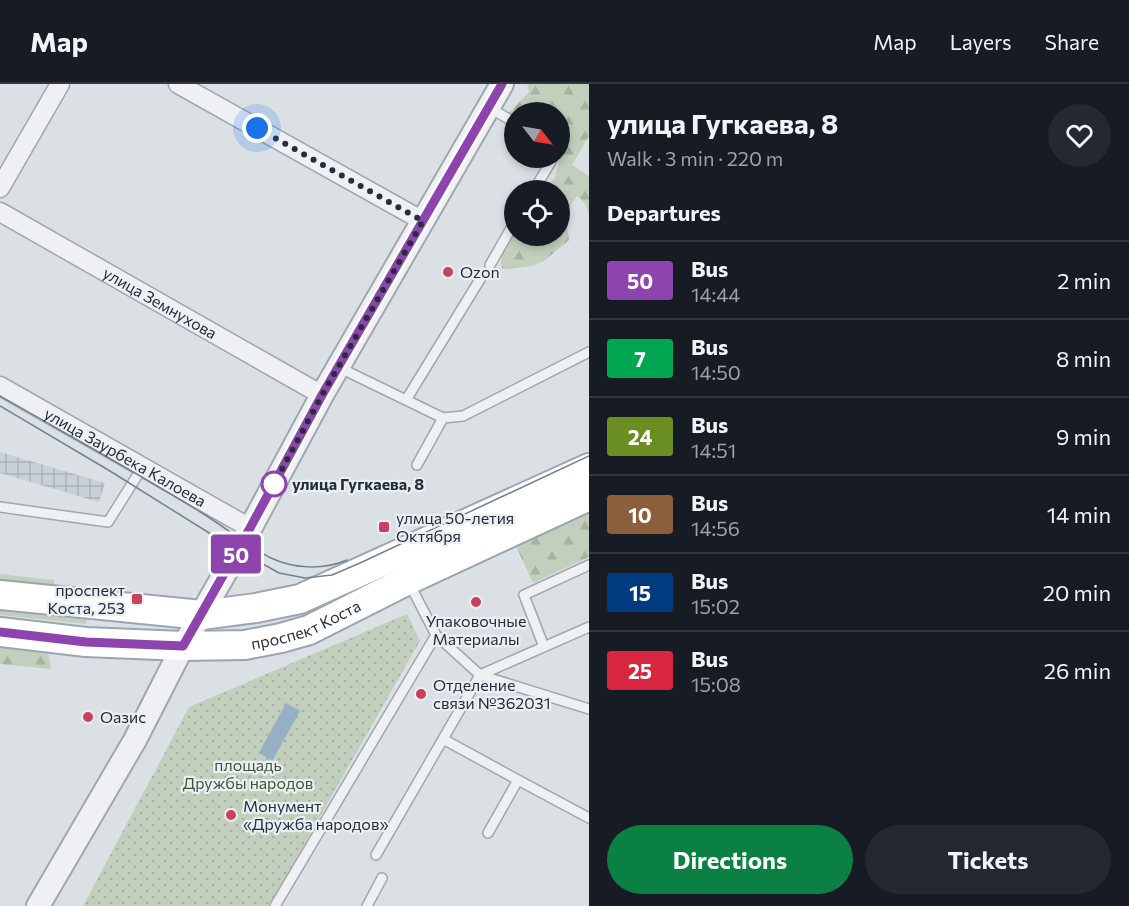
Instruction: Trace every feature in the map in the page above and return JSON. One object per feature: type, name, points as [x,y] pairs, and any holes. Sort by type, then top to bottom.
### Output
[{"type":"main road","name":"проспект Коста","points":[[0,595],[202,615],[256,608],[300,598],[589,468]]},
{"type":"main road","name":"проспект Коста","points":[[0,632],[86,642],[183,646],[245,645],[307,631],[408,580],[589,496]]},
{"type":"street","points":[[0,188],[60,84]]},
{"type":"street","points":[[178,84],[423,221]]},
{"type":"street","points":[[38,906],[135,740],[183,646],[338,366],[501,84]]},
{"type":"street","name":"улица Земнухова","points":[[0,212],[322,395]]},
{"type":"street","name":"улица Заурбека Калоева","points":[[0,386],[250,528]]},
{"type":"lane","points":[[488,107],[504,116]]},
{"type":"lane","points":[[490,265],[504,240]]},
{"type":"lane","points":[[406,400],[482,276]]},
{"type":"lane","points":[[338,366],[443,418],[463,416],[589,352]]},
{"type":"lane","points":[[417,465],[443,418]]},
{"type":"lane","points":[[0,507],[108,522],[142,468]]},
{"type":"lane","points":[[544,646],[524,594],[589,565]]},
{"type":"lane","points":[[408,580],[435,635],[480,675],[589,709]]},
{"type":"lane","points":[[375,855],[480,675],[589,627]]},
{"type":"lane","points":[[275,906],[435,635]]},
{"type":"lane","points":[[443,739],[589,818]]},
{"type":"lane","points":[[488,833],[518,780]]},
{"type":"lane","points":[[367,906],[382,878]]},
{"type":"shaded area","points":[[0,452],[105,483],[99,502],[0,473]]},
{"type":"green space","points":[[527,84],[589,84],[589,136],[572,165],[589,176],[589,215],[585,203],[577,196],[570,206],[570,180],[553,180],[558,168],[570,168],[570,102],[519,102],[529,92]]},
{"type":"green space","points":[[504,244],[562,246],[544,261],[532,266],[507,269],[502,268]]},
{"type":"green space","points":[[589,510],[589,557],[533,583],[515,544]]},
{"type":"green space","points":[[0,574],[54,580],[54,600],[0,594]]},
{"type":"green space","points":[[0,610],[87,619],[86,624],[0,615]]},
{"type":"green space","name":"площадь Дружбы народов","points":[[407,614],[420,641],[269,906],[83,906],[189,707]]},
{"type":"green space","points":[[0,646],[48,651],[51,669],[0,664]]},
{"type":"water","points":[[286,703],[300,711],[272,761],[259,753]]},
{"type":"tram line","points":[[0,396],[211,518],[271,558],[280,562],[309,567],[319,567],[347,560]]},
{"type":"tram line","points":[[0,406],[222,541],[279,573],[305,578],[332,575],[360,563],[589,456]]},
{"type":"bus line","name":"50","points":[[0,632],[86,642],[183,646],[322,395],[502,84]]},
{"type":"place","name":"Ozon","points":[[448,272]]},
{"type":"place","name":"улица Гугкаева, 8","points":[[274,484]]},
{"type":"place","name":"улмца 50-летия Октября","points":[[384,527]]},
{"type":"place","name":"проспект Коста, 253","points":[[137,599]]},
{"type":"place","name":"Упаковочные Материалы","points":[[476,602]]},
{"type":"place","name":"Отделение связи №362031","points":[[421,694]]},
{"type":"place","name":"Оазис","points":[[88,717]]},
{"type":"place","name":"Монумент «Дружба народов»","points":[[231,815]]},
{"type":"route","points":[[257,128],[423,221],[322,395],[274,484]]}]
